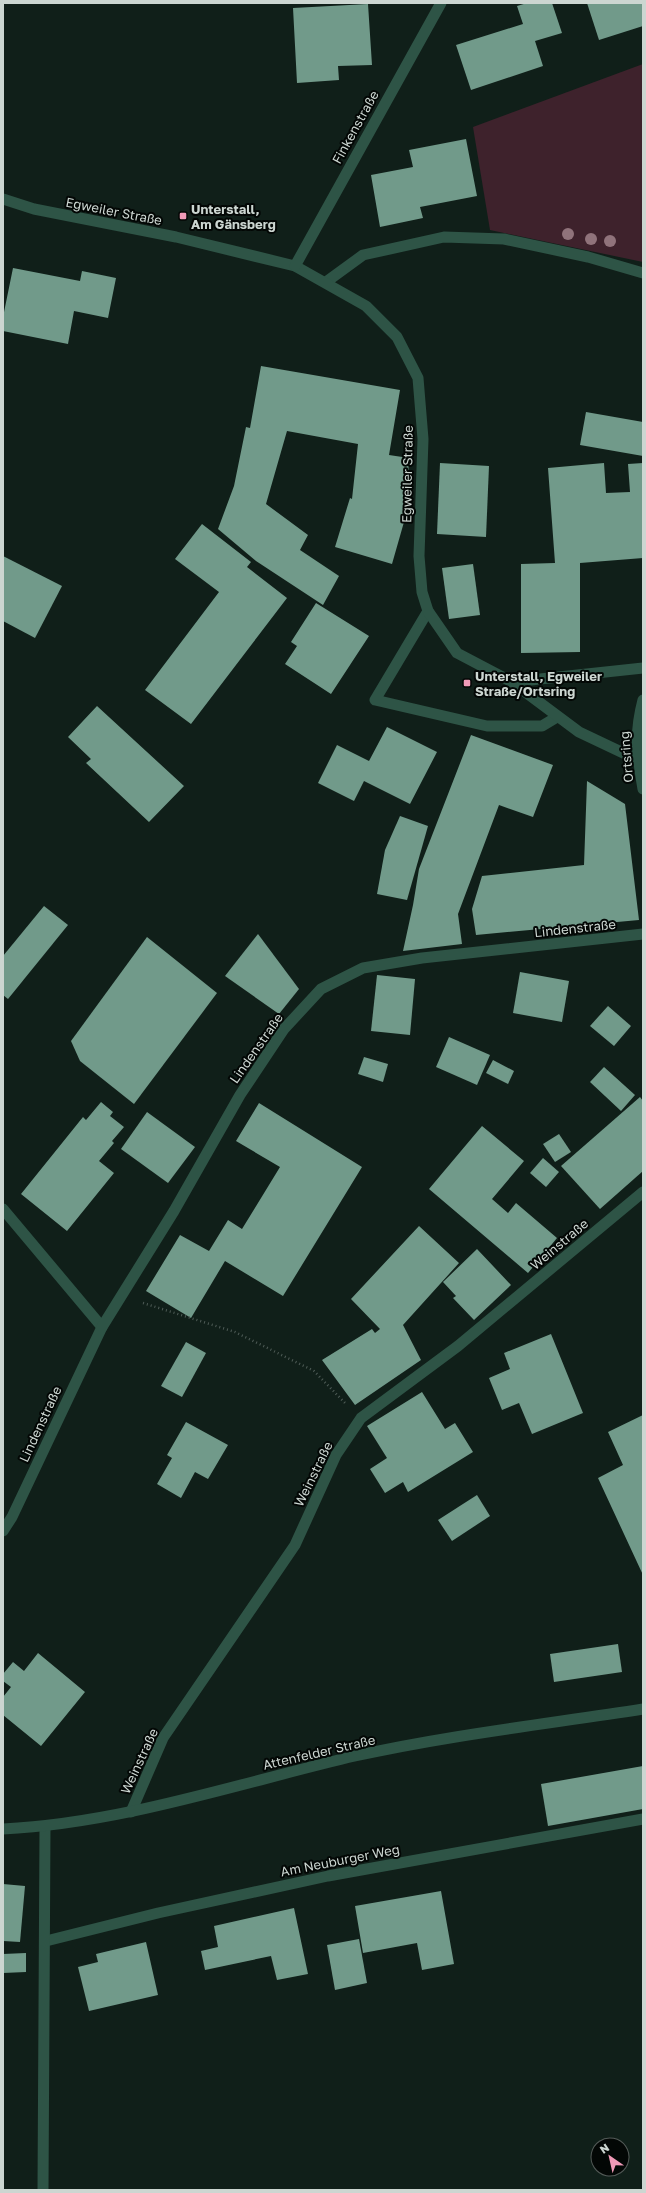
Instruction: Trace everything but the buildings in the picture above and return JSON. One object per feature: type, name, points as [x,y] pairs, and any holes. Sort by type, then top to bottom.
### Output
[{"type":"street","name":"Finkenstraße","points":[[295,266],[441,3]]},
{"type":"street","name":"Egweiler Straße","points":[[3,199],[34,209],[176,237],[295,266],[326,282],[366,306],[397,337],[418,378],[423,439],[419,556],[422,592],[428,611],[457,653],[512,682],[580,732],[638,760]]},
{"type":"street","points":[[326,282],[363,255],[444,237],[504,239],[588,257],[643,273]]},
{"type":"street","points":[[428,611],[375,700],[487,726],[542,726],[557,716]]},
{"type":"street","points":[[512,682],[643,668]]},
{"type":"street","name":"Ortsring","points":[[643,700],[637,725],[638,760],[643,789]]},
{"type":"street","name":"Lindenstraße","points":[[3,1531],[12,1517],[102,1327],[174,1211],[240,1095],[284,1029],[321,989],[363,968],[422,958],[643,934]]},
{"type":"street","name":"Weinstraße","points":[[131,1812],[163,1738],[295,1545],[336,1455],[361,1418],[458,1346],[643,1192]]},
{"type":"street","points":[[3,1210],[102,1327]]},
{"type":"street","name":"Attenfelder Straße","points":[[3,1829],[45,1827],[131,1812],[356,1756],[422,1742],[643,1709]]},
{"type":"street","name":"Am Neuburger Weg","points":[[46,1941],[158,1912],[328,1876],[643,1819]]},
{"type":"street","points":[[43,2190],[46,1941],[45,1827]]},
{"type":"path","points":[[121,1296],[235,1332],[314,1371],[361,1418]]},
{"type":"shaded area","points":[[643,64],[643,262],[490,230],[473,127]]},
{"type":"place","name":"Unterstall, Am Gänsberg","points":[[183,216]]},
{"type":"place","name":"Unterstall, Egweiler Straße/Ortsring","points":[[467,683]]}]
